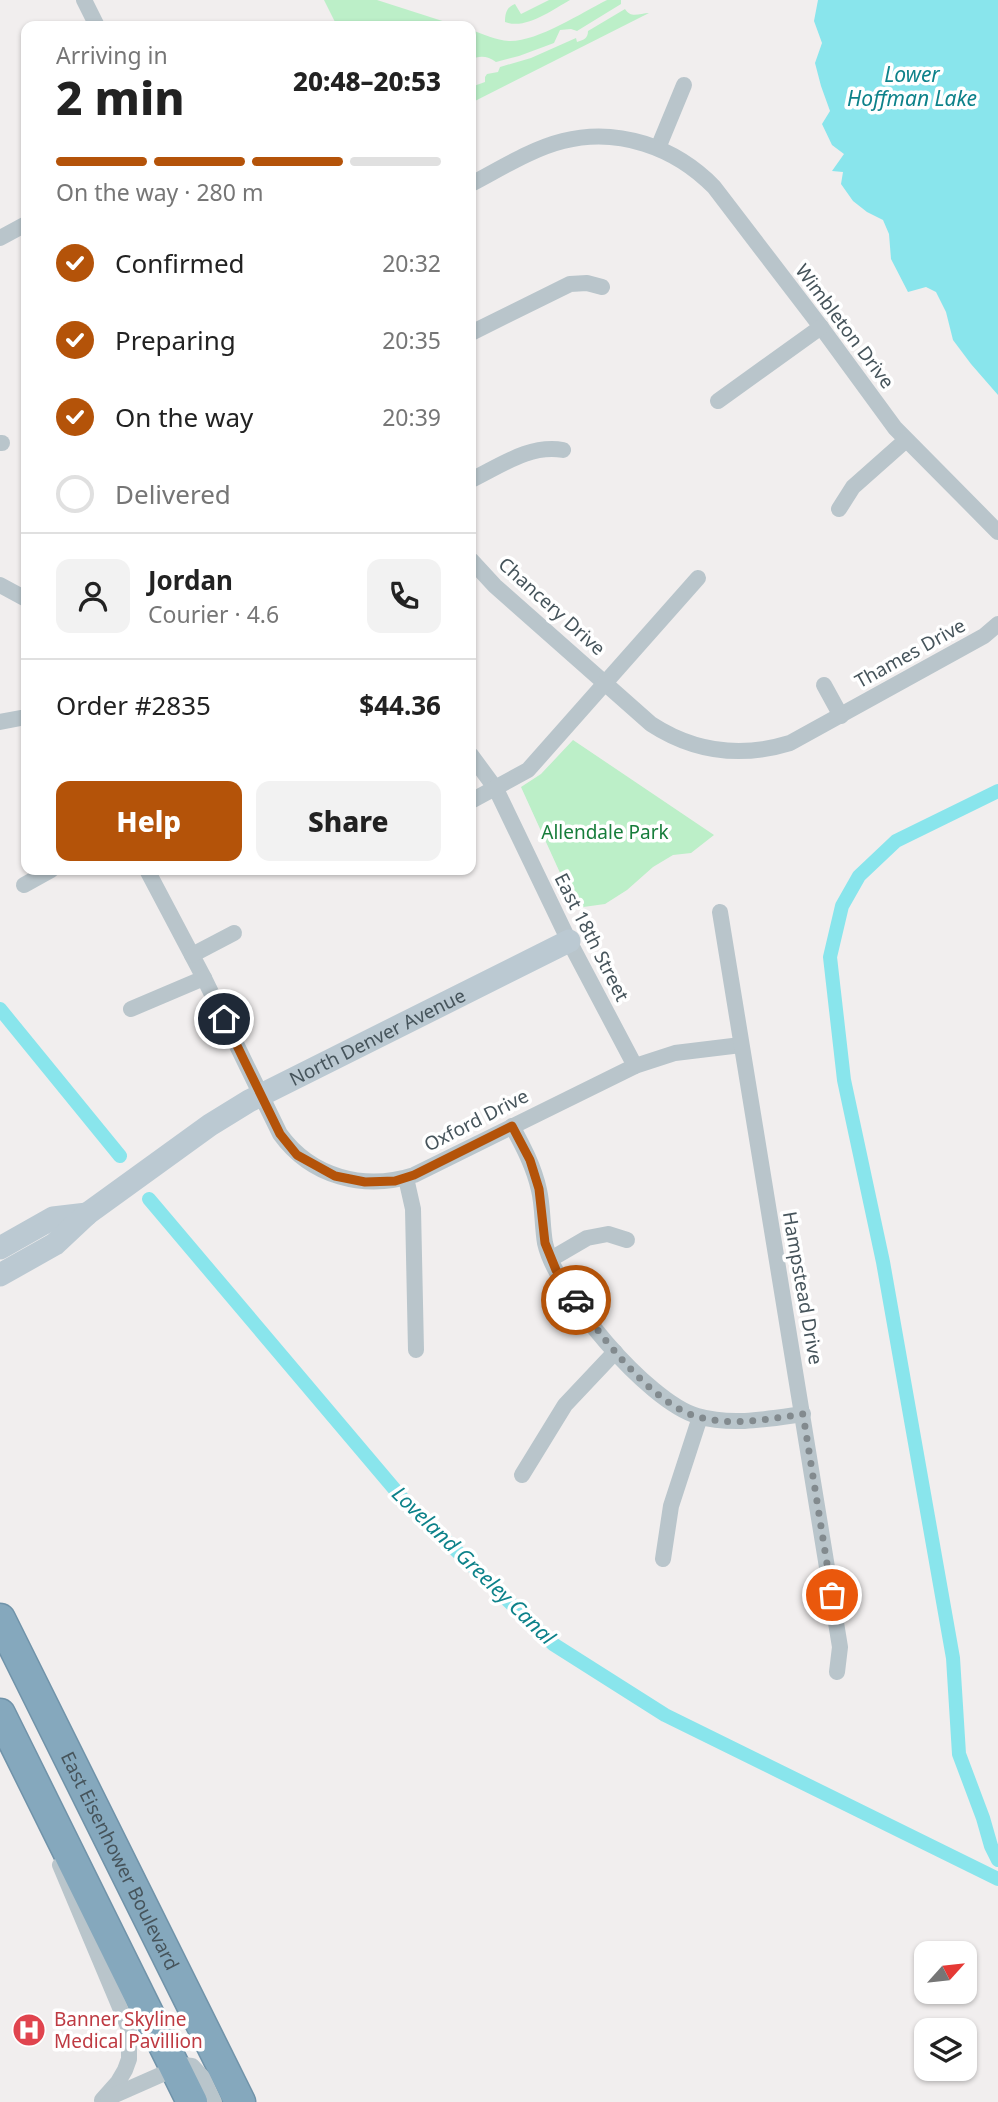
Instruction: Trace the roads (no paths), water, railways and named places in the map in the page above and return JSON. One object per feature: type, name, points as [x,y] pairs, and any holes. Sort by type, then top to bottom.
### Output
[{"type":"highway","name":"East Eisenhower Boulevard","points":[[0,1619],[240,2102]]},
{"type":"highway","points":[[0,1714],[192,2102]]},
{"type":"highway","points":[[0,1720],[26,1767],[112,1888],[181,2023],[191,2029],[202,2027]]},
{"type":"street","points":[[84,0],[94,21]]},
{"type":"street","points":[[658,148],[684,85]]},
{"type":"street","name":"Wimbleton Drive","points":[[476,181],[529,154],[564,140],[602,136],[639,142],[680,159],[714,187],[895,428],[998,532]]},
{"type":"street","points":[[2,232],[21,226]]},
{"type":"street","points":[[476,331],[570,284],[587,282],[602,287]]},
{"type":"street","points":[[718,401],[821,327]]},
{"type":"street","points":[[839,509],[853,487],[906,440]]},
{"type":"street","points":[[476,478],[531,451],[548,448],[563,450]]},
{"type":"street","name":"Chancery Drive","points":[[476,565],[495,586],[606,683]]},
{"type":"street","points":[[476,799],[528,770],[698,578]]},
{"type":"street","points":[[0,585],[21,596]]},
{"type":"street","name":"Thames Drive","points":[[606,683],[651,724],[665,733],[701,747],[727,752],[756,751],[782,746],[806,735],[984,636],[998,624]]},
{"type":"street","points":[[824,685],[841,716]]},
{"type":"street","points":[[0,722],[21,718]]},
{"type":"street","name":"East 18th Street","points":[[476,762],[496,789],[569,941],[635,1066]]},
{"type":"street","points":[[24,885],[42,875]]},
{"type":"street","name":"Oxford Drive","points":[[150,875],[286,1143],[297,1155],[342,1178],[365,1182],[406,1178],[635,1066],[675,1053],[741,1045]]},
{"type":"street","name":"Hampstead Drive","points":[[720,912],[840,1647],[837,1672]]},
{"type":"street","points":[[192,955],[234,933]]},
{"type":"street","name":"North Denver Avenue","points":[[0,1275],[55,1244],[87,1213],[210,1125],[261,1095],[569,941]]},
{"type":"street","points":[[131,1009],[204,978]]},
{"type":"street","points":[[512,1126],[534,1172],[542,1209],[545,1243],[551,1258],[570,1293],[634,1373],[683,1410],[700,1417],[739,1422],[803,1414]]},
{"type":"street","points":[[406,1178],[413,1209],[416,1350]]},
{"type":"street","name":"North Denver Avenue","points":[[0,1248],[52,1219],[87,1213]]},
{"type":"street","points":[[551,1258],[587,1238],[608,1234],[627,1240]]},
{"type":"street","points":[[522,1475],[565,1405],[615,1352]]},
{"type":"street","points":[[663,1559],[671,1506],[700,1417]]},
{"type":"street","points":[[26,1767],[51,1845],[129,2029],[129,2059],[125,2070],[101,2101]]},
{"type":"street","points":[[101,2101],[175,2067],[192,2066],[202,2078],[214,2102]]},
{"type":"water","name":"Lower Hoffman Lake","points":[[818,0],[998,0],[998,395],[953,340],[946,312],[936,292],[926,287],[908,292],[891,259],[889,234],[883,220],[853,201],[841,184],[843,172],[832,171],[844,154],[832,145],[822,124],[830,111],[815,63],[822,43],[814,21]]},
{"type":"waterway","points":[[998,791],[896,841],[859,876],[842,906],[830,957],[844,1080],[883,1262],[953,1658],[959,1754],[998,1860]]},
{"type":"waterway","name":"Loveland Greeley Canal","points":[[0,1009],[120,1156]]},
{"type":"waterway","name":"Loveland Greeley Canal","points":[[149,1199],[402,1498],[553,1644],[665,1715],[998,1879]]},
{"type":"place","name":"Banner Skyline Medical Pavillion","points":[[29,2030]]},
{"type":"park label","name":"Allendale Park","points":[[605,832]]}]
